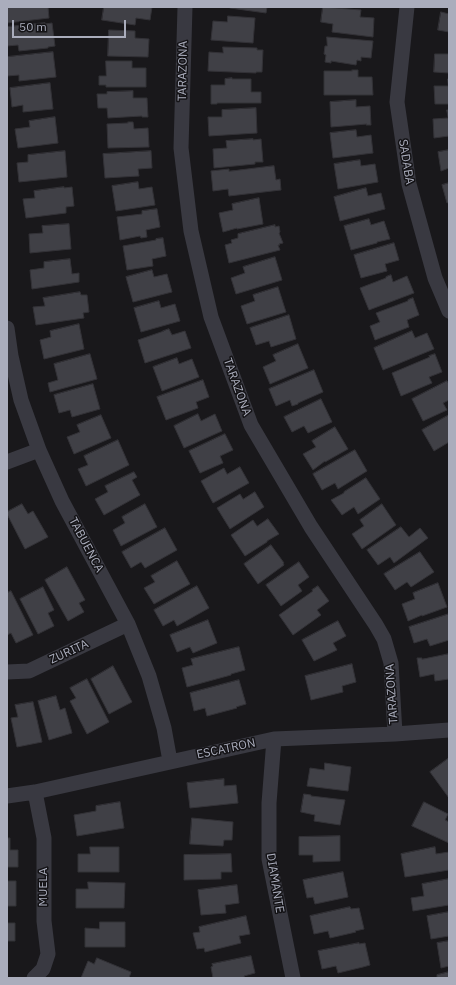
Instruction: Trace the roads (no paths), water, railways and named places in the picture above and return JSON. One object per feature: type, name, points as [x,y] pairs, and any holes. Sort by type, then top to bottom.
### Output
[{"type":"street","name":"TARAZONA","points":[[185,7],[181,148],[191,231],[211,317],[251,425],[311,527],[384,639],[391,663],[396,734]]},
{"type":"street","name":"SADABA","points":[[407,7],[397,102],[409,184],[435,278],[449,311]]},
{"type":"street","name":"TABUENCA","points":[[7,328],[11,356],[22,400],[39,450],[62,501],[128,624],[149,676],[164,728],[170,761]]},
{"type":"street","points":[[7,462],[39,450]]},
{"type":"street","name":"ZURITA","points":[[7,672],[29,671],[128,624]]},
{"type":"street","name":"ESCATRON","points":[[7,796],[35,792],[274,738],[396,734],[449,730]]},
{"type":"street","name":"DIAMANTE","points":[[274,738],[269,803],[269,859],[293,978]]},
{"type":"street","name":"MUELA","points":[[34,978],[43,969],[48,954],[44,921],[44,838],[35,792]]}]
